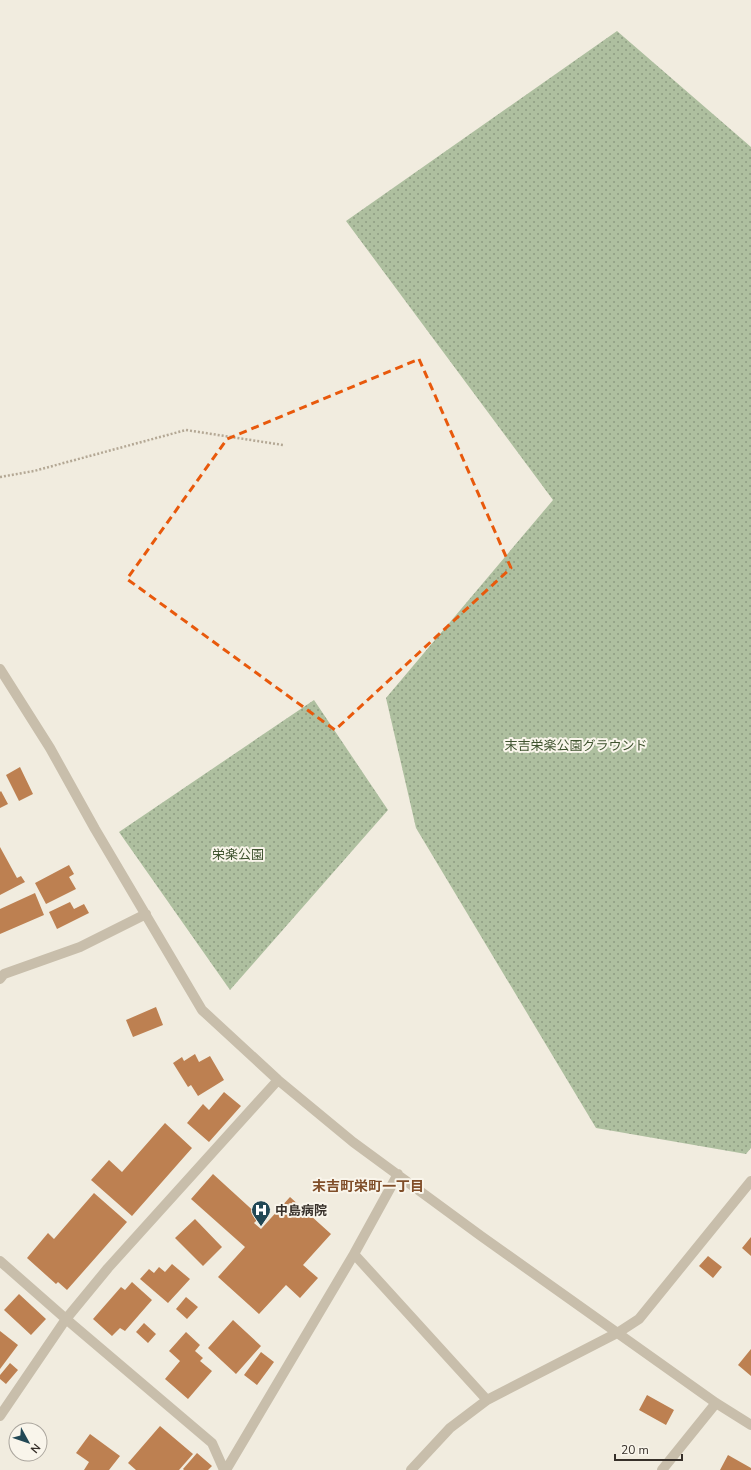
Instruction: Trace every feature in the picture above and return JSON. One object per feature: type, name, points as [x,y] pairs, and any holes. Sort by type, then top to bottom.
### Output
[{"type":"street","points":[[0,669],[50,748],[95,829],[202,1010],[278,1080],[353,1142],[481,1236],[619,1332],[716,1402],[751,1425]]},
{"type":"street","points":[[0,979],[4,974],[80,948],[146,914]]},
{"type":"street","points":[[0,1416],[66,1319],[108,1268],[278,1080]]},
{"type":"street","points":[[225,1470],[354,1254],[398,1174]]},
{"type":"street","points":[[411,1470],[450,1428],[487,1400],[619,1332],[639,1319],[751,1181]]},
{"type":"street","points":[[354,1254],[487,1400]]},
{"type":"street","points":[[0,1261],[212,1443],[225,1470]]},
{"type":"street","points":[[662,1470],[716,1402]]},
{"type":"path","points":[[0,477],[34,471],[186,430],[283,445]]},
{"type":"highlighted area","points":[[419,359],[511,568],[335,730],[127,579],[227,439]]},
{"type":"green space","name":"末吉栄楽公園グラウンド","points":[[617,31],[751,147],[751,1148],[746,1154],[596,1128],[416,828],[386,698],[553,500],[346,221]]},
{"type":"green space","name":"栄楽公園","points":[[314,700],[388,810],[230,990],[119,832]]},
{"type":"building","points":[[20,767],[33,794],[19,801],[6,775]]},
{"type":"building","points":[[1,791],[8,804],[0,808],[0,792]]},
{"type":"building","points":[[0,847],[17,878],[21,876],[25,882],[0,895]]},
{"type":"building","points":[[69,865],[74,874],[69,877],[76,889],[46,904],[35,883]]},
{"type":"building","points":[[35,893],[44,915],[0,934],[0,909]]},
{"type":"building","points":[[70,902],[74,909],[84,904],[89,913],[57,929],[49,912]]},
{"type":"building","points":[[156,1007],[163,1025],[133,1037],[126,1020]]},
{"type":"building","points":[[195,1054],[199,1062],[210,1056],[224,1080],[198,1096],[191,1085],[188,1087],[173,1063],[182,1057],[184,1061]]},
{"type":"building","points":[[224,1092],[241,1106],[209,1142],[187,1123],[203,1104],[209,1110]]},
{"type":"building","points":[[165,1123],[192,1148],[132,1216],[91,1180],[109,1160],[122,1172]]},
{"type":"building","points":[[213,1174],[260,1217],[254,1223],[261,1229],[290,1197],[331,1234],[303,1265],[318,1278],[300,1298],[286,1285],[259,1314],[218,1277],[245,1247],[191,1199]]},
{"type":"building","points":[[94,1193],[127,1222],[67,1290],[58,1282],[56,1284],[27,1258],[48,1233],[54,1239]]},
{"type":"building","points":[[195,1219],[222,1247],[203,1266],[175,1238]]},
{"type":"building","points":[[751,1237],[751,1256],[742,1248]]},
{"type":"building","points":[[708,1256],[722,1267],[713,1278],[699,1266]]},
{"type":"building","points":[[172,1264],[190,1279],[168,1303],[140,1279],[149,1269],[154,1273],[159,1267],[165,1272]]},
{"type":"building","points":[[132,1282],[152,1300],[125,1331],[120,1328],[112,1336],[93,1319],[121,1287],[125,1290]]},
{"type":"building","points":[[19,1294],[46,1319],[31,1335],[4,1310]]},
{"type":"building","points":[[186,1297],[198,1307],[187,1319],[176,1309]]},
{"type":"building","points":[[233,1320],[261,1346],[236,1374],[208,1348]]},
{"type":"building","points":[[144,1323],[156,1334],[148,1343],[136,1332]]},
{"type":"building","points":[[0,1331],[18,1345],[0,1369]]},
{"type":"building","points":[[186,1332],[200,1345],[195,1351],[203,1358],[200,1361],[212,1371],[188,1399],[165,1379],[180,1361],[169,1351]]},
{"type":"building","points":[[751,1349],[751,1376],[738,1365]]},
{"type":"building","points":[[261,1352],[274,1362],[257,1385],[244,1375]]},
{"type":"building","points":[[10,1363],[18,1370],[6,1384],[0,1379],[0,1375]]},
{"type":"building","points":[[647,1395],[674,1410],[666,1425],[639,1410]]},
{"type":"building","points":[[160,1426],[193,1454],[179,1470],[136,1470],[128,1463]]},
{"type":"building","points":[[90,1434],[120,1456],[109,1470],[84,1470],[89,1462],[76,1453]]},
{"type":"building","points":[[197,1453],[212,1466],[208,1470],[184,1470],[183,1469]]},
{"type":"building","points":[[728,1455],[751,1468],[751,1470],[720,1470]]},
{"type":"place","name":"中島病院","points":[[261,1227]]},
{"type":"district","name":"末吉町栄町一丁目","points":[[368,1186]]}]
